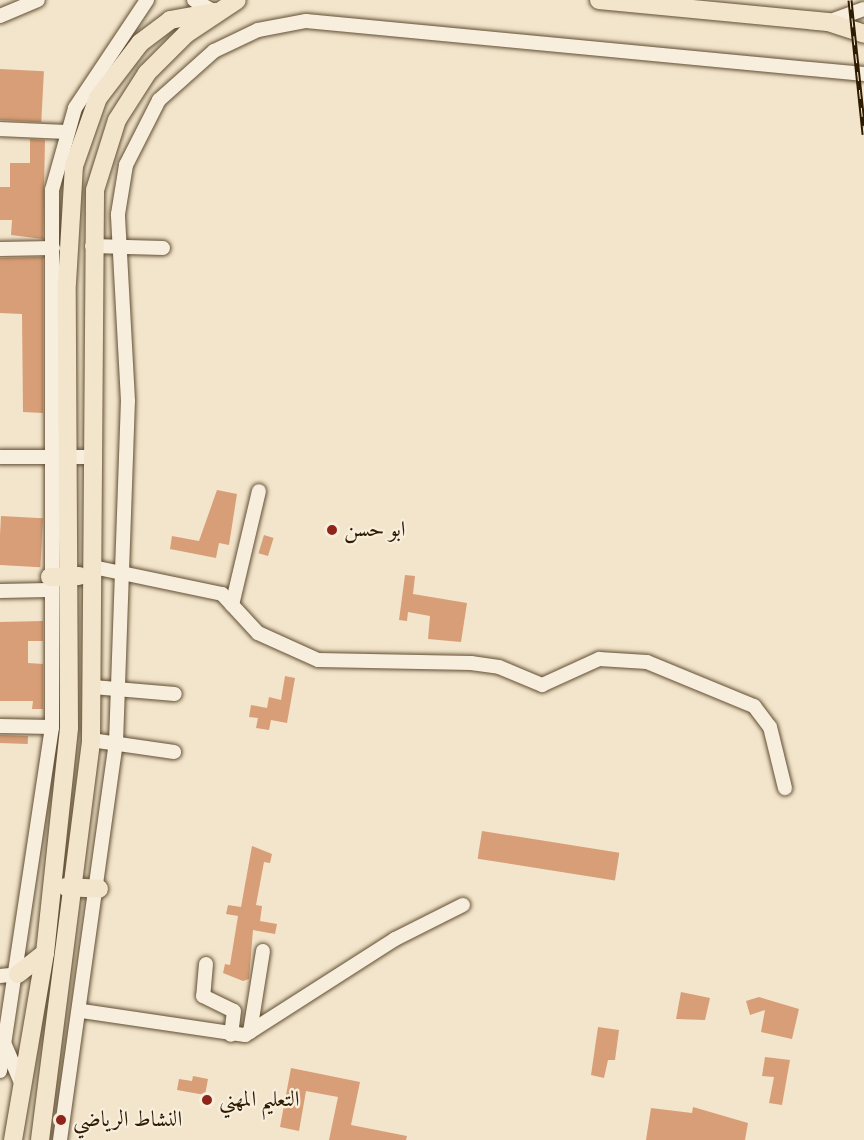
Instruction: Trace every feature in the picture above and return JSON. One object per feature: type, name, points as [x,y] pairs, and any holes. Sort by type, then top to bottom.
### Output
[{"type":"main road","points":[[40,1140],[75,888],[91,740],[93,687],[92,246],[97,181],[117,120],[159,59],[215,12],[237,0]]},
{"type":"main road","points":[[599,0],[828,22],[864,34]]},
{"type":"main road","points":[[13,1140],[45,953],[69,728],[68,576],[60,458],[60,283],[74,166],[98,98],[159,25],[192,13],[215,12]]},
{"type":"main road","points":[[60,283],[93,283]]},
{"type":"main road","points":[[50,584],[68,576],[93,572]]},
{"type":"main road","points":[[52,886],[99,889]]},
{"type":"main road","points":[[9,975],[45,953]]},
{"type":"main road","points":[[19,1108],[44,1113]]},
{"type":"street","points":[[0,16],[38,0]]},
{"type":"street","points":[[60,283],[52,249],[52,190],[65,132],[88,84],[147,0]]},
{"type":"street","points":[[194,0],[215,12]]},
{"type":"street","points":[[828,22],[864,9]]},
{"type":"street","points":[[60,1140],[82,1011],[99,889],[120,689],[121,570],[128,401],[118,246],[126,165],[159,100],[213,51],[282,24],[330,20],[864,74]]},
{"type":"street","points":[[0,129],[65,132]]},
{"type":"street","points":[[92,246],[163,248]]},
{"type":"street","points":[[0,249],[52,249]]},
{"type":"street","points":[[0,457],[93,457]]},
{"type":"street","points":[[0,1071],[5,1044],[9,975],[52,727],[50,584],[60,458]]},
{"type":"street","points":[[232,605],[259,491]]},
{"type":"street","points":[[93,572],[121,570],[222,594],[258,633],[318,660],[471,663],[499,667],[542,685],[599,659],[647,662],[754,706],[770,727],[785,788]]},
{"type":"street","points":[[0,591],[50,584]]},
{"type":"street","points":[[93,687],[175,694]]},
{"type":"street","points":[[0,726],[52,727]]},
{"type":"street","points":[[91,740],[174,752]]},
{"type":"street","points":[[82,1011],[231,1035],[250,1032],[395,939],[463,905]]},
{"type":"street","points":[[250,1032],[263,951]]},
{"type":"street","points":[[206,964],[203,996],[234,1011],[231,1035]]},
{"type":"street","points":[[0,1028],[23,1086]]},
{"type":"building","points":[[0,69],[44,71],[41,122],[0,120]]},
{"type":"building","points":[[30,139],[45,140],[43,239],[11,235],[12,220],[0,220],[0,187],[10,187],[10,163],[30,163]]},
{"type":"building","points":[[43,257],[43,413],[23,412],[22,314],[0,313],[0,258]]},
{"type":"building","points":[[217,490],[237,494],[229,545],[219,543],[216,558],[170,549],[172,536],[199,541]]},
{"type":"building","points":[[1,516],[43,518],[40,567],[0,565]]},
{"type":"building","points":[[264,535],[274,538],[268,556],[258,553]]},
{"type":"building","points":[[405,575],[415,576],[413,594],[467,603],[461,642],[428,639],[430,616],[408,612],[407,621],[399,620]]},
{"type":"building","points":[[43,621],[43,641],[28,641],[28,663],[43,664],[43,709],[32,709],[33,701],[0,701],[0,622]]},
{"type":"building","points":[[285,676],[295,678],[287,723],[271,720],[269,730],[256,728],[258,718],[249,717],[251,705],[267,708],[269,697],[281,700]]},
{"type":"building","points":[[0,735],[28,736],[28,744],[0,743]]},
{"type":"building","points":[[482,831],[619,853],[615,880],[478,859]]},
{"type":"building","points":[[252,846],[272,854],[270,863],[264,862],[256,905],[262,906],[260,921],[277,924],[275,934],[253,930],[249,979],[243,981],[223,973],[225,964],[230,965],[238,916],[226,914],[228,905],[241,907]]},
{"type":"building","points":[[681,992],[710,998],[705,1020],[676,1019]]},
{"type":"building","points":[[759,997],[799,1009],[792,1039],[761,1032],[765,1010],[750,1015],[746,1001]]},
{"type":"building","points":[[598,1027],[619,1030],[615,1060],[608,1060],[604,1078],[591,1075]]},
{"type":"building","points":[[765,1057],[790,1060],[782,1105],[769,1103],[774,1077],[762,1076]]},
{"type":"building","points":[[291,1068],[360,1082],[351,1125],[407,1136],[406,1140],[329,1140],[338,1097],[306,1091],[299,1131],[280,1127]]},
{"type":"building","points":[[193,1076],[208,1079],[205,1095],[177,1090],[179,1079],[192,1081]]},
{"type":"building","points":[[693,1107],[748,1123],[745,1140],[646,1140],[651,1108],[692,1113]]},
{"type":"railway","points":[[850,0],[864,134]]},
{"type":"place","name":"ابو حسن","points":[[332,530]]},
{"type":"place","name":"التعليم المهني","points":[[207,1100]]},
{"type":"place","name":"النشاط الرياضي","points":[[61,1120]]}]
